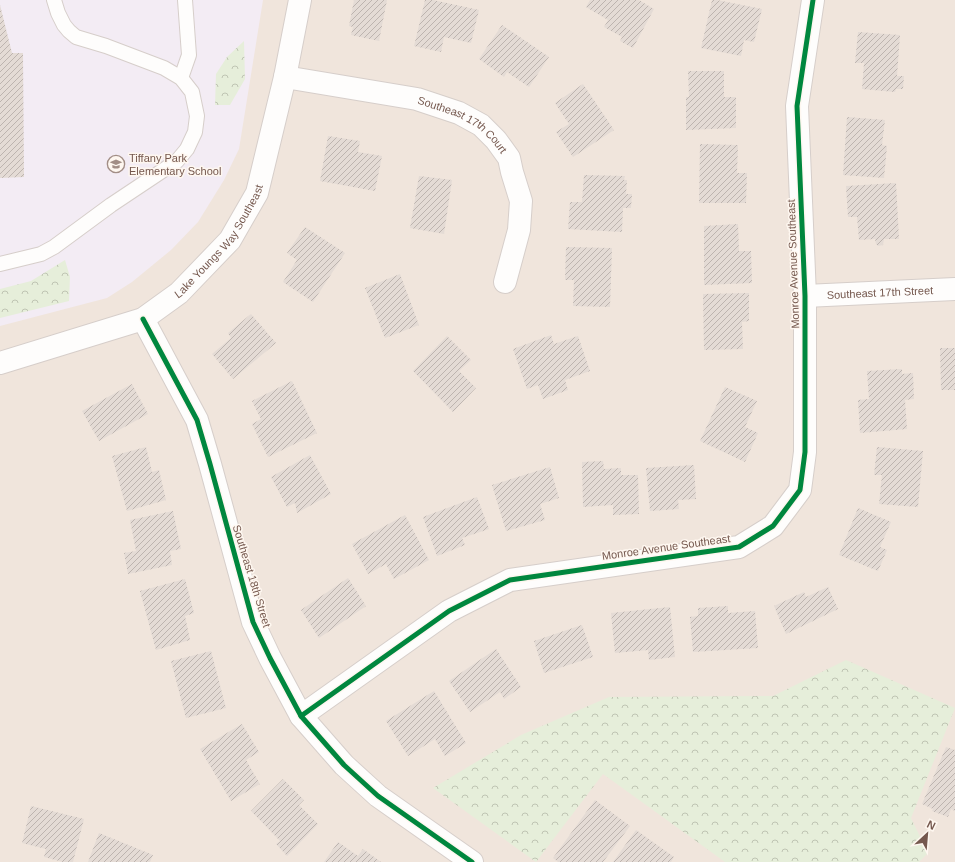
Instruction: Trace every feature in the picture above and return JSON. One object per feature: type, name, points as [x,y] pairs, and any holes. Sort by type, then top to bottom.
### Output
[{"type":"street","name":"Lake Youngs Way Southeast","points":[[0,363],[143,320],[179,293],[230,240],[256,193],[285,77],[300,0]]},
{"type":"street","name":"Monroe Avenue Southeast","points":[[301,716],[449,611],[510,580],[739,547],[773,526],[800,490],[805,452],[805,296],[797,106],[813,0]]},
{"type":"street","name":"Southeast 17th Court","points":[[285,77],[417,99],[459,113],[481,125],[496,140],[509,158],[522,201],[519,230],[505,282]]},
{"type":"street","name":"Southeast 17th Street","points":[[805,296],[955,289]]},
{"type":"street","name":"Southeast 18th Street","points":[[143,320],[196,420],[210,464],[253,622],[270,658],[301,716],[344,765],[378,796],[472,862]]},
{"type":"lane","points":[[0,264],[41,254],[54,247],[111,205],[177,161],[188,149],[195,132],[197,116],[192,92],[181,78],[164,68],[106,46],[76,37],[64,24],[58,13],[54,0]]},
{"type":"lane","points":[[181,78],[189,55],[185,0]]},
{"type":"shaded area","points":[[0,0],[955,0],[955,862],[0,862]]},
{"type":"shaded area","name":"Tiffany Park Elementary School","points":[[0,0],[263,0],[239,149],[224,180],[198,222],[171,250],[132,282],[107,298],[0,326]]},
{"type":"green space","points":[[244,41],[245,79],[230,105],[215,105],[216,74],[227,57]]},
{"type":"green space","points":[[65,260],[70,277],[69,301],[0,318],[0,289],[31,281]]},
{"type":"green space","points":[[846,660],[955,708],[911,818],[928,853],[919,862],[725,862],[603,774],[536,862],[433,788],[521,735],[609,697],[773,696]]},
{"type":"building","points":[[354,0],[387,0],[379,41],[351,35],[353,27],[349,26]]},
{"type":"building","points":[[425,0],[433,0],[479,10],[471,43],[444,37],[441,52],[414,46]]},
{"type":"building","points":[[590,0],[639,0],[654,9],[633,48],[620,41],[622,37],[604,27],[608,20],[586,7]]},
{"type":"building","points":[[712,0],[762,9],[754,42],[744,40],[741,56],[701,48]]},
{"type":"building","points":[[0,5],[12,53],[23,53],[24,177],[0,178]]},
{"type":"building","points":[[502,25],[549,57],[529,87],[507,72],[504,77],[479,59]]},
{"type":"building","points":[[858,32],[900,35],[897,76],[904,76],[903,89],[896,89],[895,92],[862,89],[864,63],[855,63]]},
{"type":"building","points":[[688,71],[724,71],[724,97],[736,97],[736,128],[686,130],[686,97],[689,97]]},
{"type":"building","points":[[583,84],[614,130],[573,157],[556,132],[569,124],[555,103]]},
{"type":"building","points":[[847,117],[885,120],[882,145],[887,146],[884,178],[843,175]]},
{"type":"building","points":[[328,136],[360,141],[358,152],[382,156],[375,191],[320,181]]},
{"type":"building","points":[[700,144],[738,145],[737,173],[747,173],[746,203],[699,203]]},
{"type":"building","points":[[584,175],[625,176],[624,180],[627,180],[626,194],[632,194],[631,208],[623,208],[622,232],[568,229],[570,202],[582,202]]},
{"type":"building","points":[[419,176],[452,180],[444,234],[410,228]]},
{"type":"building","points":[[896,183],[899,239],[884,239],[883,245],[878,246],[875,239],[859,240],[857,217],[848,217],[846,186]]},
{"type":"building","points":[[738,224],[739,251],[751,251],[752,283],[704,285],[704,226]]},
{"type":"building","points":[[305,227],[345,253],[313,302],[283,282],[297,260],[287,253]]},
{"type":"building","points":[[566,247],[612,248],[610,307],[573,306],[574,280],[565,280]]},
{"type":"building","points":[[400,274],[419,325],[385,338],[365,288]]},
{"type":"building","points":[[749,293],[749,321],[742,322],[743,349],[704,350],[703,294]]},
{"type":"building","points":[[251,314],[276,343],[233,379],[212,354],[231,338],[228,333]]},
{"type":"building","points":[[551,335],[554,344],[578,336],[590,371],[565,380],[568,390],[543,399],[538,385],[527,389],[513,349]]},
{"type":"building","points":[[447,336],[471,360],[459,371],[476,388],[453,412],[413,371]]},
{"type":"building","points":[[940,348],[955,348],[955,390],[941,390]]},
{"type":"building","points":[[902,369],[902,374],[913,373],[914,399],[905,400],[907,429],[860,433],[858,400],[869,399],[867,371]]},
{"type":"building","points":[[292,381],[317,433],[268,457],[252,424],[261,419],[252,401]]},
{"type":"building","points":[[132,384],[148,414],[99,441],[82,411]]},
{"type":"building","points":[[725,387],[757,401],[745,427],[758,433],[745,462],[700,441]]},
{"type":"building","points":[[146,447],[152,472],[159,470],[166,500],[127,511],[112,456]]},
{"type":"building","points":[[877,447],[923,451],[918,507],[879,504],[882,475],[874,475]]},
{"type":"building","points":[[310,455],[331,494],[297,513],[295,503],[287,507],[271,477]]},
{"type":"building","points":[[603,461],[604,469],[621,468],[621,475],[638,475],[639,514],[613,515],[613,505],[583,507],[582,462]]},
{"type":"building","points":[[694,465],[696,499],[678,500],[679,509],[650,511],[646,468]]},
{"type":"building","points":[[550,467],[559,498],[540,504],[545,520],[506,531],[492,485]]},
{"type":"building","points":[[477,497],[489,529],[462,538],[465,545],[437,556],[423,517]]},
{"type":"building","points":[[858,508],[891,522],[880,547],[887,550],[878,571],[839,555]]},
{"type":"building","points":[[173,511],[181,549],[170,551],[172,565],[128,574],[124,553],[136,551],[130,520]]},
{"type":"building","points":[[405,515],[429,560],[394,579],[386,564],[368,574],[352,544]]},
{"type":"building","points":[[348,578],[366,606],[319,638],[301,610]]},
{"type":"building","points":[[185,579],[194,613],[185,616],[190,640],[156,650],[140,591]]},
{"type":"building","points":[[828,587],[838,609],[786,634],[774,606],[804,592],[806,597]]},
{"type":"building","points":[[728,606],[728,613],[755,611],[758,648],[693,652],[690,617],[698,616],[698,608]]},
{"type":"building","points":[[670,607],[675,657],[649,660],[648,650],[615,653],[611,613]]},
{"type":"building","points":[[582,625],[593,657],[544,673],[534,641]]},
{"type":"building","points":[[496,649],[521,687],[504,699],[500,692],[470,712],[449,681]]},
{"type":"building","points":[[211,651],[226,708],[186,718],[171,661]]},
{"type":"building","points":[[434,691],[466,743],[445,756],[435,739],[408,756],[386,721]]},
{"type":"building","points":[[242,724],[259,752],[246,760],[260,784],[231,801],[200,749]]},
{"type":"building","points":[[946,747],[955,750],[955,811],[951,809],[948,817],[932,811],[933,809],[922,804]]},
{"type":"building","points":[[283,779],[304,800],[299,805],[318,824],[287,856],[276,844],[280,841],[251,811]]},
{"type":"building","points":[[595,800],[630,826],[603,862],[558,862],[553,858]]},
{"type":"building","points":[[31,806],[84,819],[73,862],[63,862],[44,857],[46,849],[22,843]]},
{"type":"building","points":[[636,830],[674,857],[671,862],[613,862]]},
{"type":"building","points":[[99,833],[153,855],[150,862],[88,862]]},
{"type":"building","points":[[338,842],[358,856],[363,849],[381,862],[324,862]]},
{"type":"cycle path","points":[[301,716],[449,611],[510,580],[739,547],[773,526],[800,490],[805,452],[805,296],[797,106],[813,0]]},
{"type":"cycle path","points":[[143,319],[197,420],[253,622],[270,658],[301,716],[344,765],[378,796],[472,862]]},
{"type":"place","name":"Tiffany Park Elementary School","points":[[116,164]]}]
